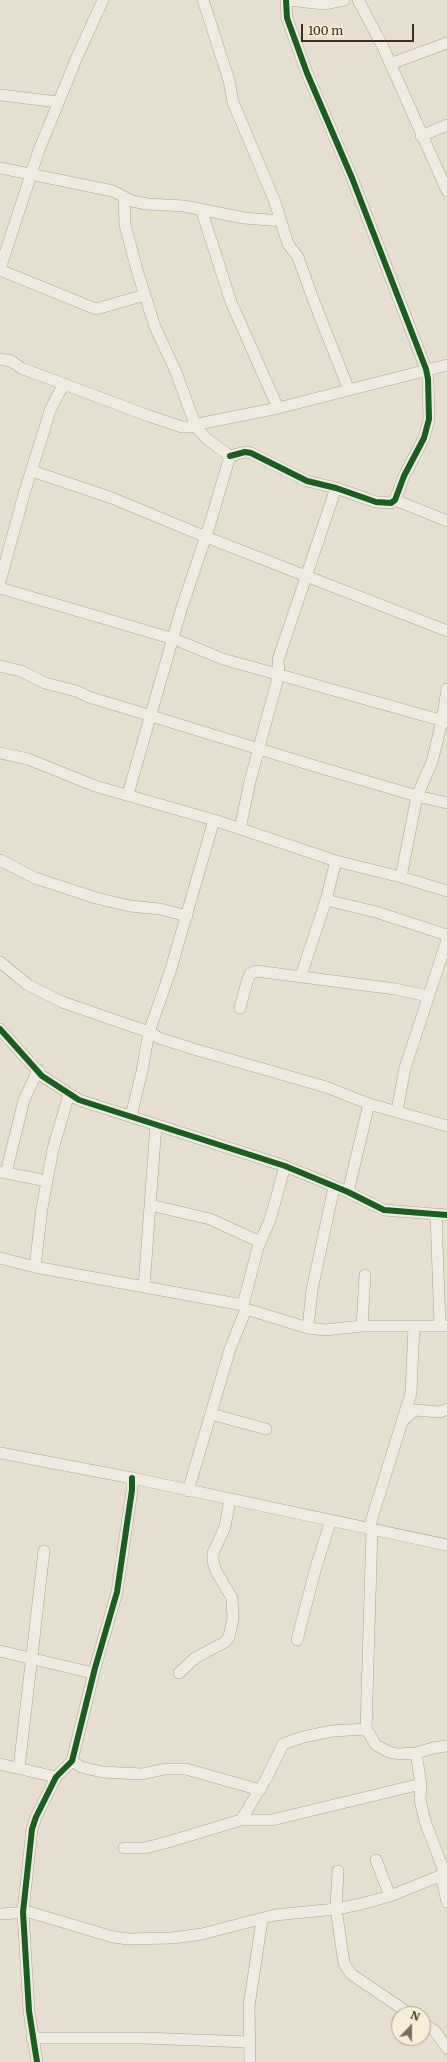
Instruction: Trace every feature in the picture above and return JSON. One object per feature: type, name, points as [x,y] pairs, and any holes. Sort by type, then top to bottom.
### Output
[{"type":"street","points":[[103,0],[58,102],[39,150],[0,269],[96,309],[145,295]]},
{"type":"street","points":[[203,0],[229,80],[233,102],[271,191],[288,244],[298,257],[349,390]]},
{"type":"street","points":[[230,456],[245,452],[251,453],[267,459],[308,481],[336,488],[376,502],[391,503],[395,500],[427,428],[430,402],[426,369],[287,18],[287,0],[324,4],[344,0]]},
{"type":"street","points":[[358,0],[390,64],[447,191]]},
{"type":"street","points":[[390,64],[447,43]]},
{"type":"street","points":[[0,95],[58,102]]},
{"type":"street","points":[[421,136],[447,125]]},
{"type":"street","points":[[0,168],[113,191],[132,201],[147,204],[201,209],[244,218],[281,221]]},
{"type":"street","points":[[124,197],[126,225],[155,327],[176,372],[196,427],[207,439],[230,456]]},
{"type":"street","points":[[201,209],[231,302],[278,408]]},
{"type":"street","points":[[0,359],[11,361],[21,368],[182,427],[196,427],[203,423],[278,408],[426,369],[447,365]]},
{"type":"street","points":[[0,582],[51,408],[61,389],[66,385]]},
{"type":"street","points":[[128,794],[174,639],[181,610],[206,537],[230,456]]},
{"type":"street","points":[[32,470],[112,498],[206,537],[447,631]]},
{"type":"street","points":[[240,829],[259,748],[279,674],[278,660],[336,488]]},
{"type":"street","points":[[395,500],[447,521]]},
{"type":"street","points":[[0,588],[174,639],[223,659],[445,722]]},
{"type":"street","points":[[0,666],[22,671],[45,683],[76,690],[89,697],[150,716],[417,796],[447,803]]},
{"type":"street","points":[[401,877],[417,796],[432,762],[445,722],[447,689]]},
{"type":"street","points":[[0,753],[28,759],[95,786],[128,794],[214,820],[336,861],[401,877],[447,891]]},
{"type":"street","points":[[131,1116],[149,1032],[187,916],[214,820]]},
{"type":"street","points":[[0,860],[35,878],[96,898],[130,906],[160,909],[187,916]]},
{"type":"street","points":[[301,976],[326,900],[336,861]]},
{"type":"street","points":[[326,900],[376,912],[447,935]]},
{"type":"street","points":[[397,1111],[405,1068],[447,940]]},
{"type":"street","points":[[0,962],[28,985],[62,1002],[149,1032],[159,1038],[326,1087],[369,1104],[447,1126]]},
{"type":"street","points":[[240,1008],[250,974],[256,971],[396,989],[428,996]]},
{"type":"street","points":[[0,1029],[42,1076],[80,1100],[131,1116],[156,1126],[285,1166],[348,1192],[384,1210],[441,1215],[444,1326],[362,1326],[344,1329],[308,1328],[244,1307],[1,1261]]},
{"type":"street","points":[[38,1070],[24,1100],[3,1172],[47,1181]]},
{"type":"street","points":[[35,1267],[42,1208],[47,1181],[60,1121],[69,1094]]},
{"type":"street","points":[[348,1192],[369,1104]]},
{"type":"street","points":[[144,1287],[156,1126]]},
{"type":"street","points":[[188,1491],[244,1307],[260,1242],[270,1220],[285,1166]]},
{"type":"street","points":[[308,1328],[312,1290],[334,1187]]},
{"type":"street","points":[[150,1205],[210,1219],[260,1242]]},
{"type":"street","points":[[362,1326],[365,1275]]},
{"type":"street","points":[[414,1326],[411,1393],[371,1529],[366,1729],[371,1740],[382,1749],[398,1754],[416,1753],[432,1748],[447,1746]]},
{"type":"street","points":[[404,1420],[415,1410],[440,1412],[447,1409]]},
{"type":"street","points":[[211,1414],[266,1430]]},
{"type":"street","points":[[0,1453],[132,1478],[447,1545]]},
{"type":"street","points":[[37,2062],[32,2038],[23,1912],[32,1829],[36,1817],[56,1777],[72,1762],[93,1673],[117,1592],[132,1490],[132,1478]]},
{"type":"street","points":[[179,1673],[195,1658],[224,1642],[229,1637],[233,1618],[232,1598],[216,1570],[213,1561],[213,1553],[226,1527],[230,1499]]},
{"type":"street","points":[[297,1640],[316,1567],[331,1520]]},
{"type":"street","points":[[19,1768],[44,1551]]},
{"type":"street","points":[[0,1651],[32,1660],[93,1673]]},
{"type":"street","points":[[241,1820],[260,1790],[281,1749],[288,1741],[332,1732],[366,1729]]},
{"type":"street","points":[[416,1753],[421,1784],[420,1800],[425,1821],[444,1874],[447,1902]]},
{"type":"street","points":[[72,1762],[81,1767],[102,1772],[142,1774],[165,1769],[186,1770],[260,1790]]},
{"type":"street","points":[[0,1764],[56,1777]]},
{"type":"street","points":[[124,1848],[145,1848],[241,1820],[272,1820],[421,1784]]},
{"type":"street","points":[[376,1860],[390,1896]]},
{"type":"street","points":[[338,1871],[336,1909],[341,1951],[347,1970],[398,2006]]},
{"type":"street","points":[[0,1914],[23,1912],[39,1914],[113,1937],[128,1939],[172,1938],[202,1934],[262,1920],[275,1915],[336,1909],[390,1896],[444,1874]]},
{"type":"street","points":[[250,2062],[249,2006],[262,1920]]},
{"type":"street","points":[[431,2028],[435,2031],[447,2048]]},
{"type":"street","points":[[32,2038],[143,2038],[249,2042]]},
{"type":"cycle path","points":[[230,456],[245,452],[251,453],[307,481],[336,488],[376,502],[391,503],[395,500],[404,476],[424,438],[429,419],[428,379],[426,369],[352,178],[307,73],[287,18],[286,0]]},
{"type":"cycle path","points":[[0,1029],[42,1076],[79,1100],[285,1166],[348,1192],[384,1210],[447,1215]]},
{"type":"cycle path","points":[[37,2062],[29,2011],[23,1912],[32,1829],[36,1817],[56,1777],[72,1761],[95,1668],[117,1592],[132,1490],[132,1478]]}]
